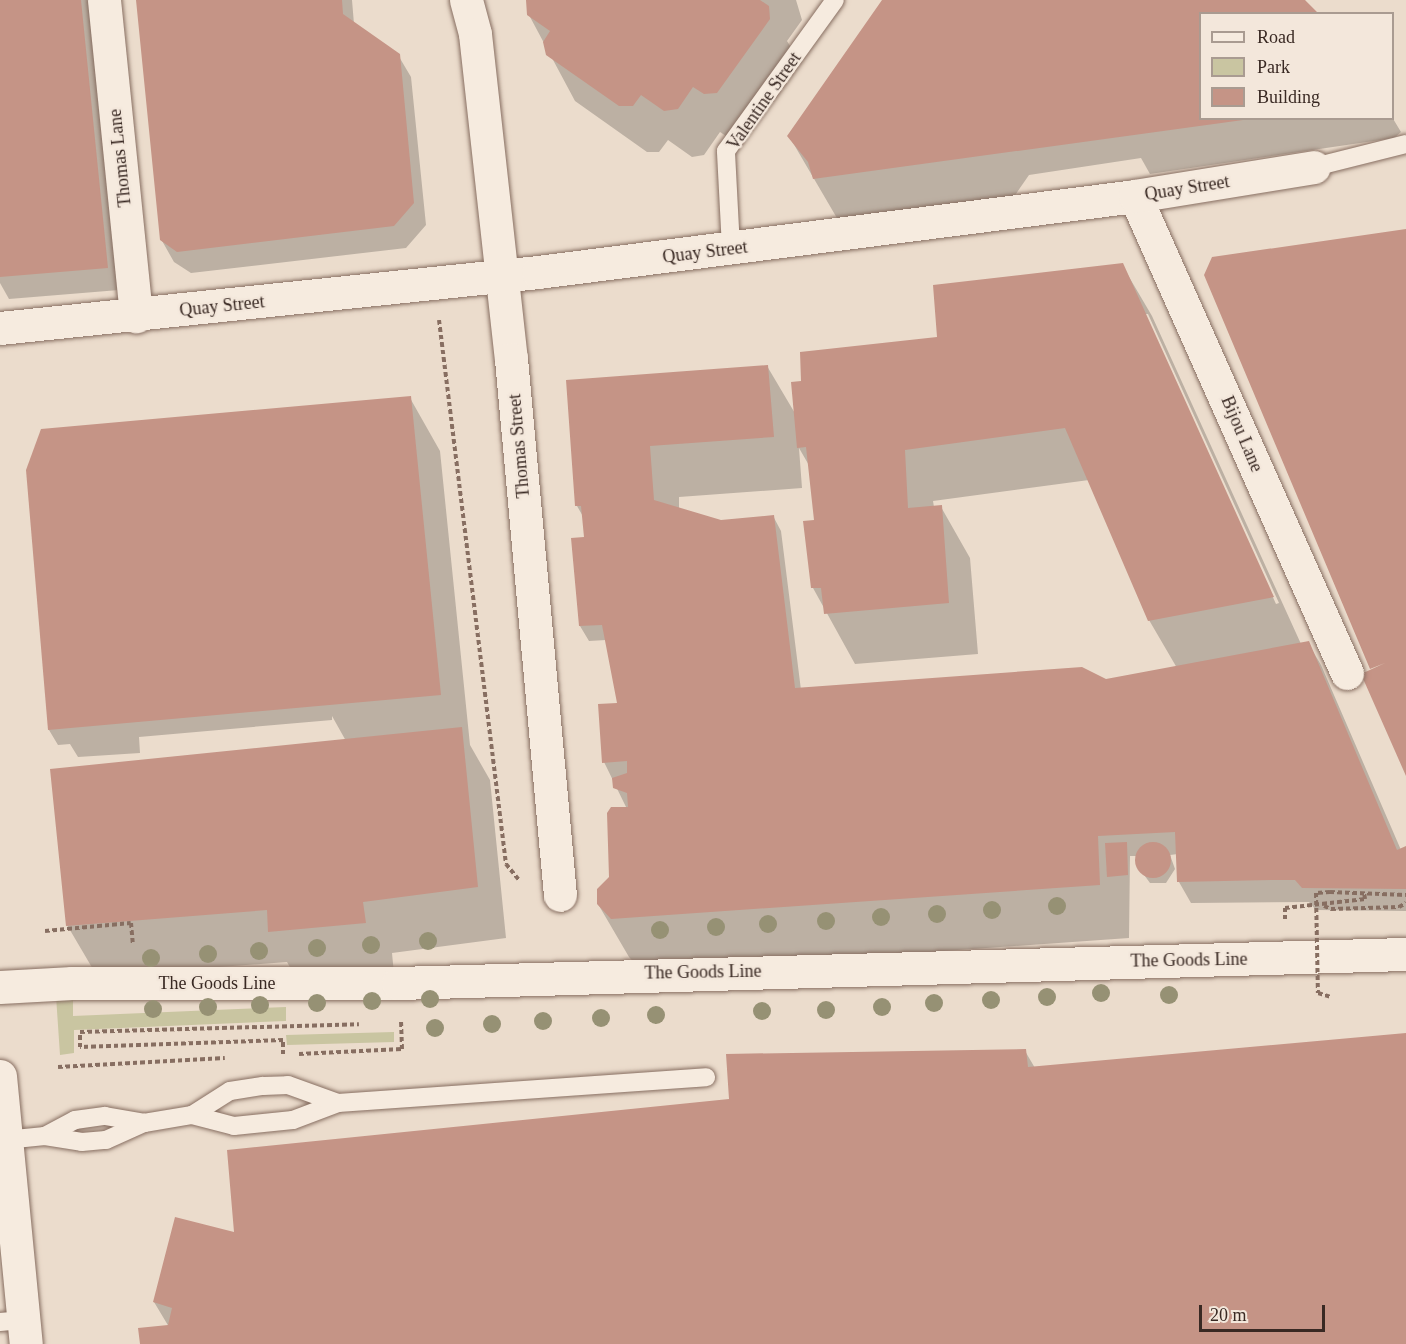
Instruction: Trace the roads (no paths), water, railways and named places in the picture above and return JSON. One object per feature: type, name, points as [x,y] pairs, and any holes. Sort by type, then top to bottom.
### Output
[{"type":"street","name":"Thomas Lane","points":[[104,0],[136,316]]},
{"type":"street","name":"Thomas Street","points":[[466,0],[475,34],[502,276],[560,895]]},
{"type":"street","name":"Quay Street","points":[[0,327],[136,316],[502,276],[1135,196],[1314,167]]},
{"type":"street","name":"Bijou Lane","points":[[1135,196],[1347,673]]},
{"type":"street","name":"The Goods Line","points":[[0,987],[72,983],[398,983],[1406,954]]},
{"type":"street","points":[[0,1076],[17,1329]]},
{"type":"lane","name":"Valentine Street","points":[[731,248],[726,151],[835,0]]},
{"type":"lane","name":"Quay Street","points":[[1314,167],[1406,144]]},
{"type":"lane","points":[[192,1115],[234,1126],[293,1120],[338,1103],[706,1077]]},
{"type":"lane","points":[[5,1140],[45,1136],[75,1120],[105,1116],[144,1123],[192,1115],[230,1091],[263,1086],[288,1085],[338,1103]]}]
